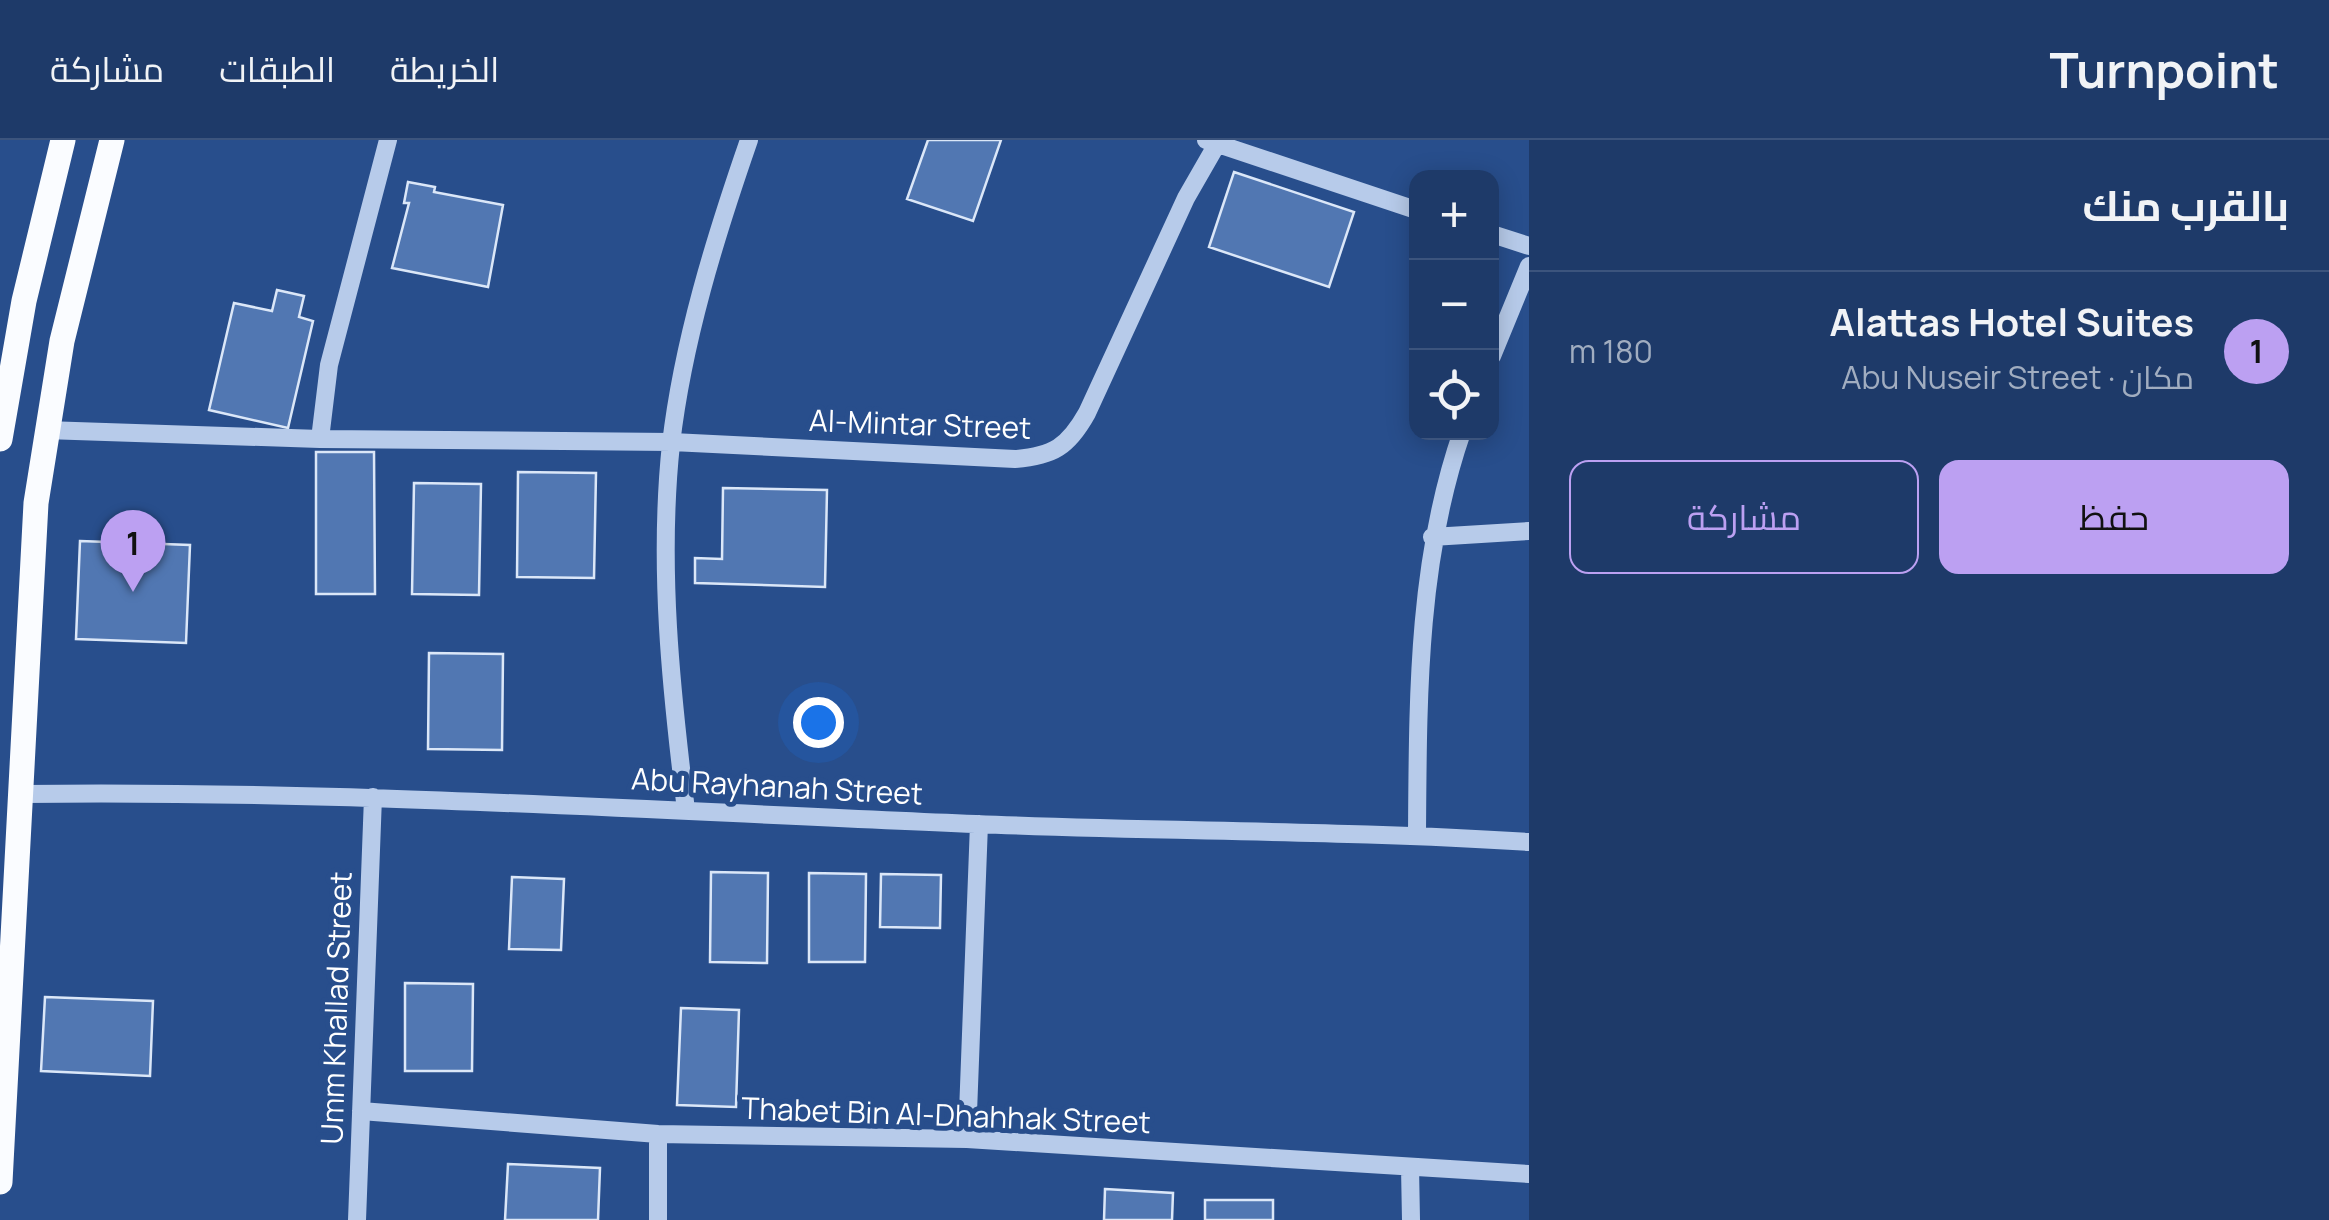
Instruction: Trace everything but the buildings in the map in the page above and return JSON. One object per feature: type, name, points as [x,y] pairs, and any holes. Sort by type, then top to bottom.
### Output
[{"type":"main road","points":[[0,439],[4,382],[63,140]]},
{"type":"main road","points":[[0,1182],[35,522],[45,430],[112,140]]},
{"type":"street","points":[[320,439],[329,365],[388,140]]},
{"type":"street","points":[[686,810],[664,578],[672,442],[697,312],[749,140]]},
{"type":"street","name":"Al-Mintar Street","points":[[45,430],[320,439],[672,442],[1015,459],[1058,452],[1072,439],[1104,381],[1211,142],[1409,208]]},
{"type":"street","points":[[1499,236],[1529,246]]},
{"type":"street","points":[[1494,350],[1529,266]]},
{"type":"street","points":[[1417,834],[1423,614],[1432,537],[1460,440]]},
{"type":"street","points":[[1432,537],[1529,531]]},
{"type":"street","name":"Abu Rayhanah Street","points":[[22,794],[220,792],[979,824],[1417,834],[1529,842]]},
{"type":"street","name":"Umm Khallad Street","points":[[357,1220],[372,797]]},
{"type":"street","points":[[967,1139],[979,824]]},
{"type":"street","name":"Thabet Bin Al-Dhahhak Street","points":[[361,1111],[658,1134],[967,1139],[1529,1174]]},
{"type":"street","points":[[658,1134],[658,1220]]},
{"type":"street","points":[[1410,1167],[1411,1220]]},
{"type":"place","name":"Alattas Hotel Suites","points":[[133,592]]}]
